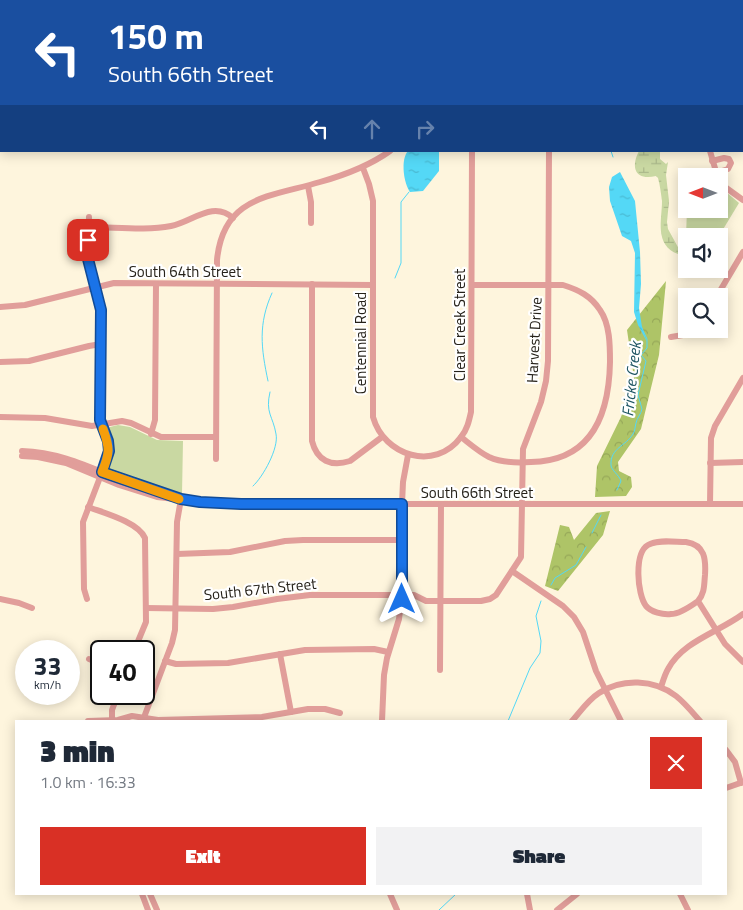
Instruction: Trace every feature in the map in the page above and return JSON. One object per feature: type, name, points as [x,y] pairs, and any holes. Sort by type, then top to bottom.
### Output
[{"type":"street","points":[[216,459],[217,260],[220,241],[226,226],[254,201],[362,168],[388,152]]},
{"type":"street","name":"Clear Creek Street","points":[[461,437],[468,424],[471,412],[472,152]]},
{"type":"street","name":"Harvest Drive","points":[[512,572],[521,556],[521,463],[523,449],[541,402],[548,360],[549,152]]},
{"type":"street","points":[[710,152],[714,168]]},
{"type":"street","points":[[712,161],[724,158],[729,159],[731,163],[728,169]]},
{"type":"street","name":"Centennial Road","points":[[362,168],[369,184],[373,201],[372,406],[375,422],[382,437]]},
{"type":"street","points":[[308,186],[311,202],[311,223]]},
{"type":"street","points":[[728,189],[743,200]]},
{"type":"street","points":[[89,227],[159,228],[183,222],[212,210],[224,212],[233,218]]},
{"type":"street","points":[[87,600],[84,589],[82,531],[84,516],[109,451],[108,441],[101,425],[101,310],[88,259],[89,217]]},
{"type":"street","points":[[722,288],[743,252]]},
{"type":"street","name":"South 64th Street","points":[[0,307],[26,305],[114,283],[373,285]]},
{"type":"street","points":[[151,434],[155,420],[156,284]]},
{"type":"street","points":[[312,284],[312,441],[316,453],[326,463],[350,462],[382,437],[393,448],[408,455],[434,455],[445,450],[461,437],[489,457],[505,462],[547,462],[566,456],[583,444],[597,426],[605,408],[610,379],[610,355],[607,326],[602,311],[590,298],[577,289],[563,285],[472,285]]},
{"type":"street","points":[[671,337],[678,336]]},
{"type":"street","points":[[0,362],[29,361],[101,344]]},
{"type":"street","points":[[710,504],[711,438],[714,426],[743,378]]},
{"type":"street","points":[[0,418],[45,418],[92,426],[116,421],[127,422],[151,434],[165,437],[216,437]]},
{"type":"street","name":"South 66th Street","points":[[22,453],[59,456],[101,474],[181,499],[200,502],[241,504],[743,504]]},
{"type":"street","points":[[384,720],[384,675],[388,652],[399,619],[402,595],[402,504],[403,482],[408,455]]},
{"type":"street","points":[[710,462],[743,462]]},
{"type":"street","points":[[144,719],[175,630],[177,522],[181,499]]},
{"type":"street","points":[[440,670],[441,504]]},
{"type":"street","points":[[88,507],[134,526],[143,534],[146,543],[146,622],[139,640]]},
{"type":"street","points":[[176,554],[230,552],[303,540],[402,540]]},
{"type":"street","points":[[654,542],[686,542],[692,543],[701,549],[706,560],[704,590],[698,601],[681,611],[670,614],[650,610],[643,601],[639,589],[639,561],[642,550],[654,542]]},
{"type":"street","points":[[512,572],[563,606],[574,617],[583,632],[596,671],[620,720]]},
{"type":"street","name":"South 67th Street","points":[[146,608],[233,607],[304,595],[414,595],[426,601],[490,599],[496,595],[512,572]]},
{"type":"street","points":[[0,599],[19,602],[32,608]]},
{"type":"street","points":[[698,601],[725,644],[743,662]]},
{"type":"street","points":[[661,687],[668,668],[678,656],[687,648],[743,614]]},
{"type":"street","points":[[165,661],[176,664],[228,663],[305,650],[374,649],[388,652]]},
{"type":"street","points":[[280,654],[291,712]]},
{"type":"street","points":[[573,720],[586,705],[605,690],[624,683],[633,682],[643,682],[661,687],[678,697],[699,720]]},
{"type":"street","points":[[112,720],[114,705]]},
{"type":"street","points":[[88,720],[118,720],[132,716],[158,720],[262,717],[308,709],[325,709],[340,713]]},
{"type":"street","points":[[727,751],[735,762],[742,782],[727,788]]},
{"type":"street","points":[[142,895],[148,910]]},
{"type":"street","points":[[150,895],[157,910]]},
{"type":"street","points":[[390,895],[396,908]]},
{"type":"street","points":[[526,895],[530,910]]},
{"type":"street","points":[[558,910],[576,895]]},
{"type":"street","points":[[680,895],[688,910]]},
{"type":"green space","points":[[638,152],[660,152],[660,159],[666,164],[668,162],[666,175],[669,201],[667,222],[668,229],[678,247],[678,254],[665,245],[662,238],[662,201],[658,178],[656,176],[644,177],[639,175],[635,168]]},
{"type":"green space","points":[[728,194],[739,203],[724,228],[686,228],[687,218],[728,218]]},
{"type":"green space","points":[[666,281],[659,355],[641,429],[618,462],[619,471],[631,477],[632,487],[626,496],[595,497],[597,466],[621,417],[634,378],[627,330]]},
{"type":"green space","points":[[118,425],[130,427],[157,440],[183,441],[182,494],[138,483],[108,470],[112,450],[106,428]]},
{"type":"green space","points":[[610,511],[603,535],[558,591],[545,586],[560,525],[569,527],[574,540],[596,513]]},
{"type":"water","points":[[408,152],[439,152],[439,171],[423,191],[410,192],[408,188],[404,172]]},
{"type":"water","points":[[620,172],[635,201],[640,252],[641,284],[639,308],[647,342],[634,312],[635,253],[631,241],[622,236],[610,201],[609,187],[612,177]]},
{"type":"waterway","name":"Fricke Creek","points":[[611,152],[613,157]]},
{"type":"waterway","points":[[395,278],[401,263],[401,202],[409,192]]},
{"type":"waterway","points":[[268,381],[262,336],[264,315],[272,293]]},
{"type":"waterway","name":"Fricke Creek","points":[[617,490],[621,481],[611,467],[611,459],[616,451],[633,434],[642,409],[638,395],[646,361],[641,355],[647,348],[647,339],[641,326]]},
{"type":"waterway","points":[[253,486],[265,469],[275,447],[276,434],[268,405],[270,392]]},
{"type":"waterway","name":"Fricke Creek","points":[[592,533],[601,515]]},
{"type":"waterway","name":"Fricke Creek","points":[[551,585],[555,578],[576,565],[586,547]]},
{"type":"waterway","name":"Fricke Creek","points":[[508,720],[530,668],[540,653],[541,641],[536,616],[541,601]]},
{"type":"waterway","name":"Fricke Creek","points":[[439,910],[455,895]]},
{"type":"slow traffic","points":[[103,429],[108,441],[109,451],[102,472],[179,499]]},
{"type":"route","points":[[88,240],[88,259],[101,310],[100,420],[108,441],[109,451],[102,472],[181,499],[200,502],[241,504],[402,504],[402,599]]}]
